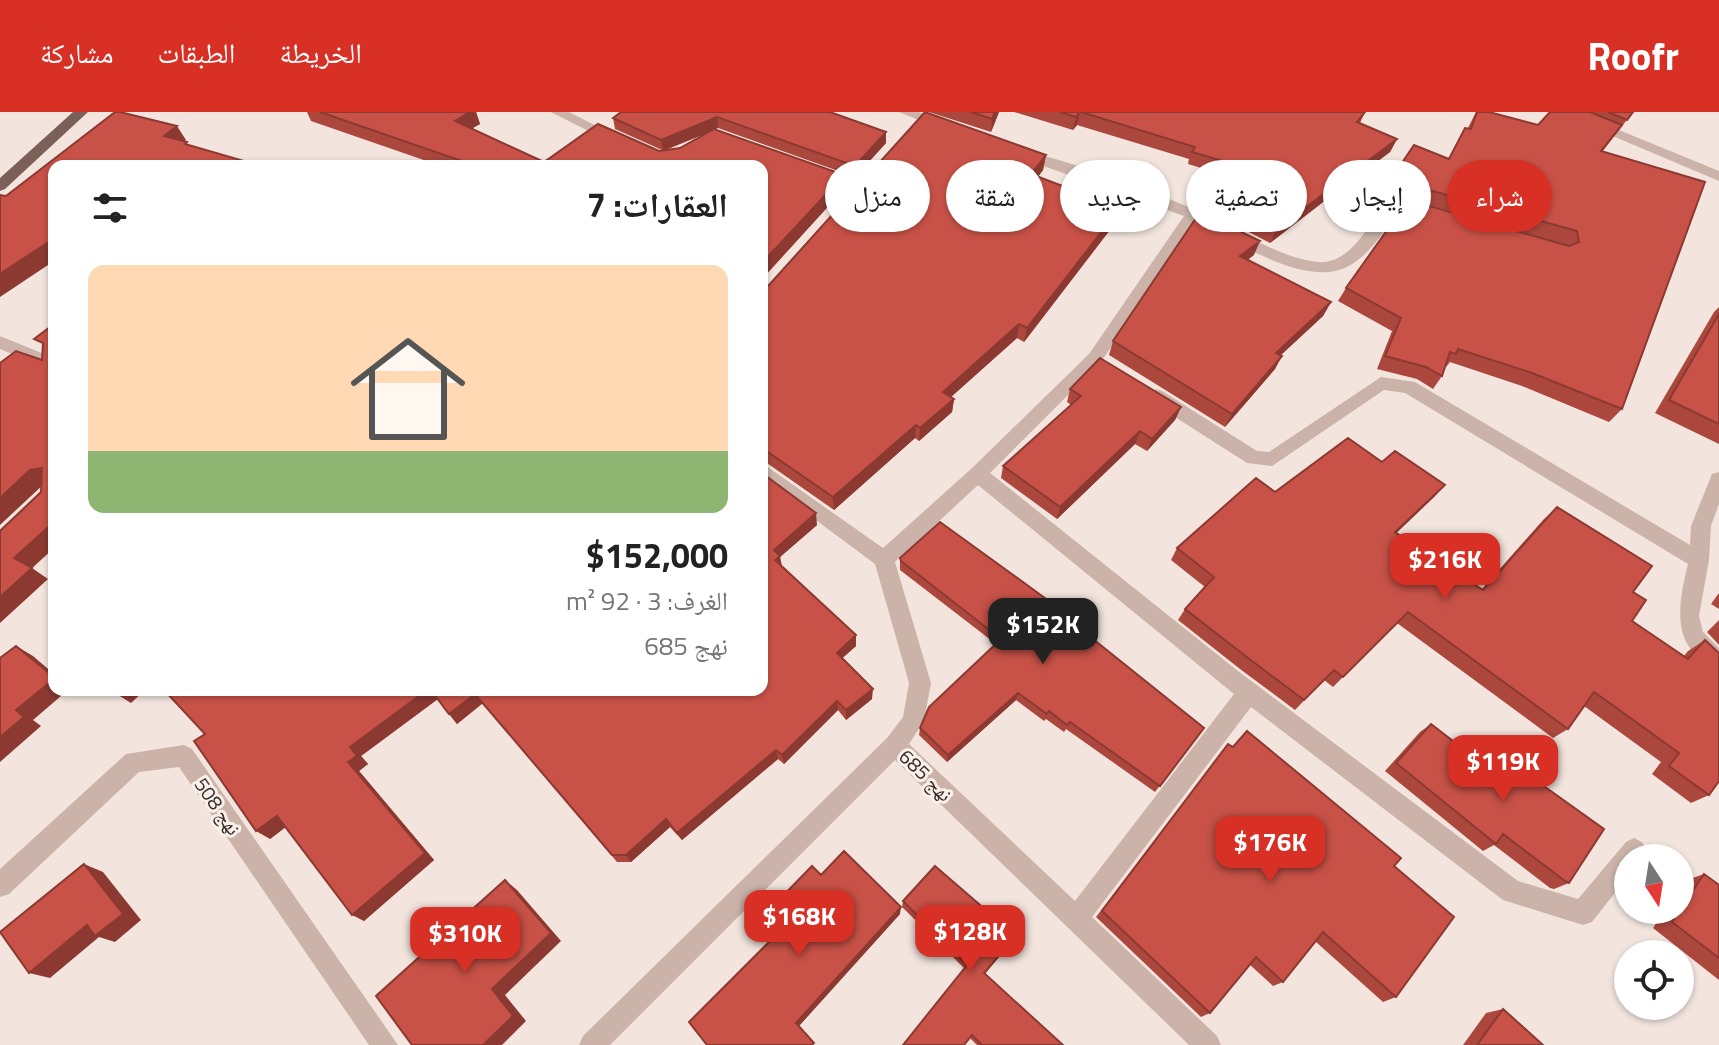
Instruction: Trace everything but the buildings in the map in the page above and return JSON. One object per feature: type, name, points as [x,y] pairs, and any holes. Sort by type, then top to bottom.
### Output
[{"type":"main road","points":[[0,186],[81,112]]},
{"type":"street","points":[[558,112],[629,145]]},
{"type":"street","points":[[1563,112],[1719,176]]},
{"type":"street","points":[[913,119],[964,133]]},
{"type":"street","points":[[1007,148],[1186,212]]},
{"type":"street","points":[[804,167],[825,174]]},
{"type":"street","points":[[1231,232],[1295,262],[1316,268],[1333,267],[1347,260],[1393,210],[1403,206],[1446,217]]},
{"type":"street","points":[[768,474],[884,559],[1102,362],[1186,225]]},
{"type":"street","points":[[0,342],[48,362]]},
{"type":"street","points":[[1135,383],[1254,458],[1272,459],[1381,383],[1409,387],[1699,560]]},
{"type":"street","points":[[978,474],[1249,692],[1512,891],[1583,913],[1614,875]]},
{"type":"street","points":[[1719,479],[1701,526],[1699,560],[1686,615],[1700,648],[1719,660]]},
{"type":"street","name":"نهج 685","points":[[884,559],[920,683],[913,721],[895,745],[1208,1045]]},
{"type":"street","points":[[1076,919],[1249,692]]},
{"type":"street","points":[[592,1045],[895,745]]},
{"type":"street","name":"نهج 508","points":[[0,885],[134,762],[184,756],[385,1045]]}]
